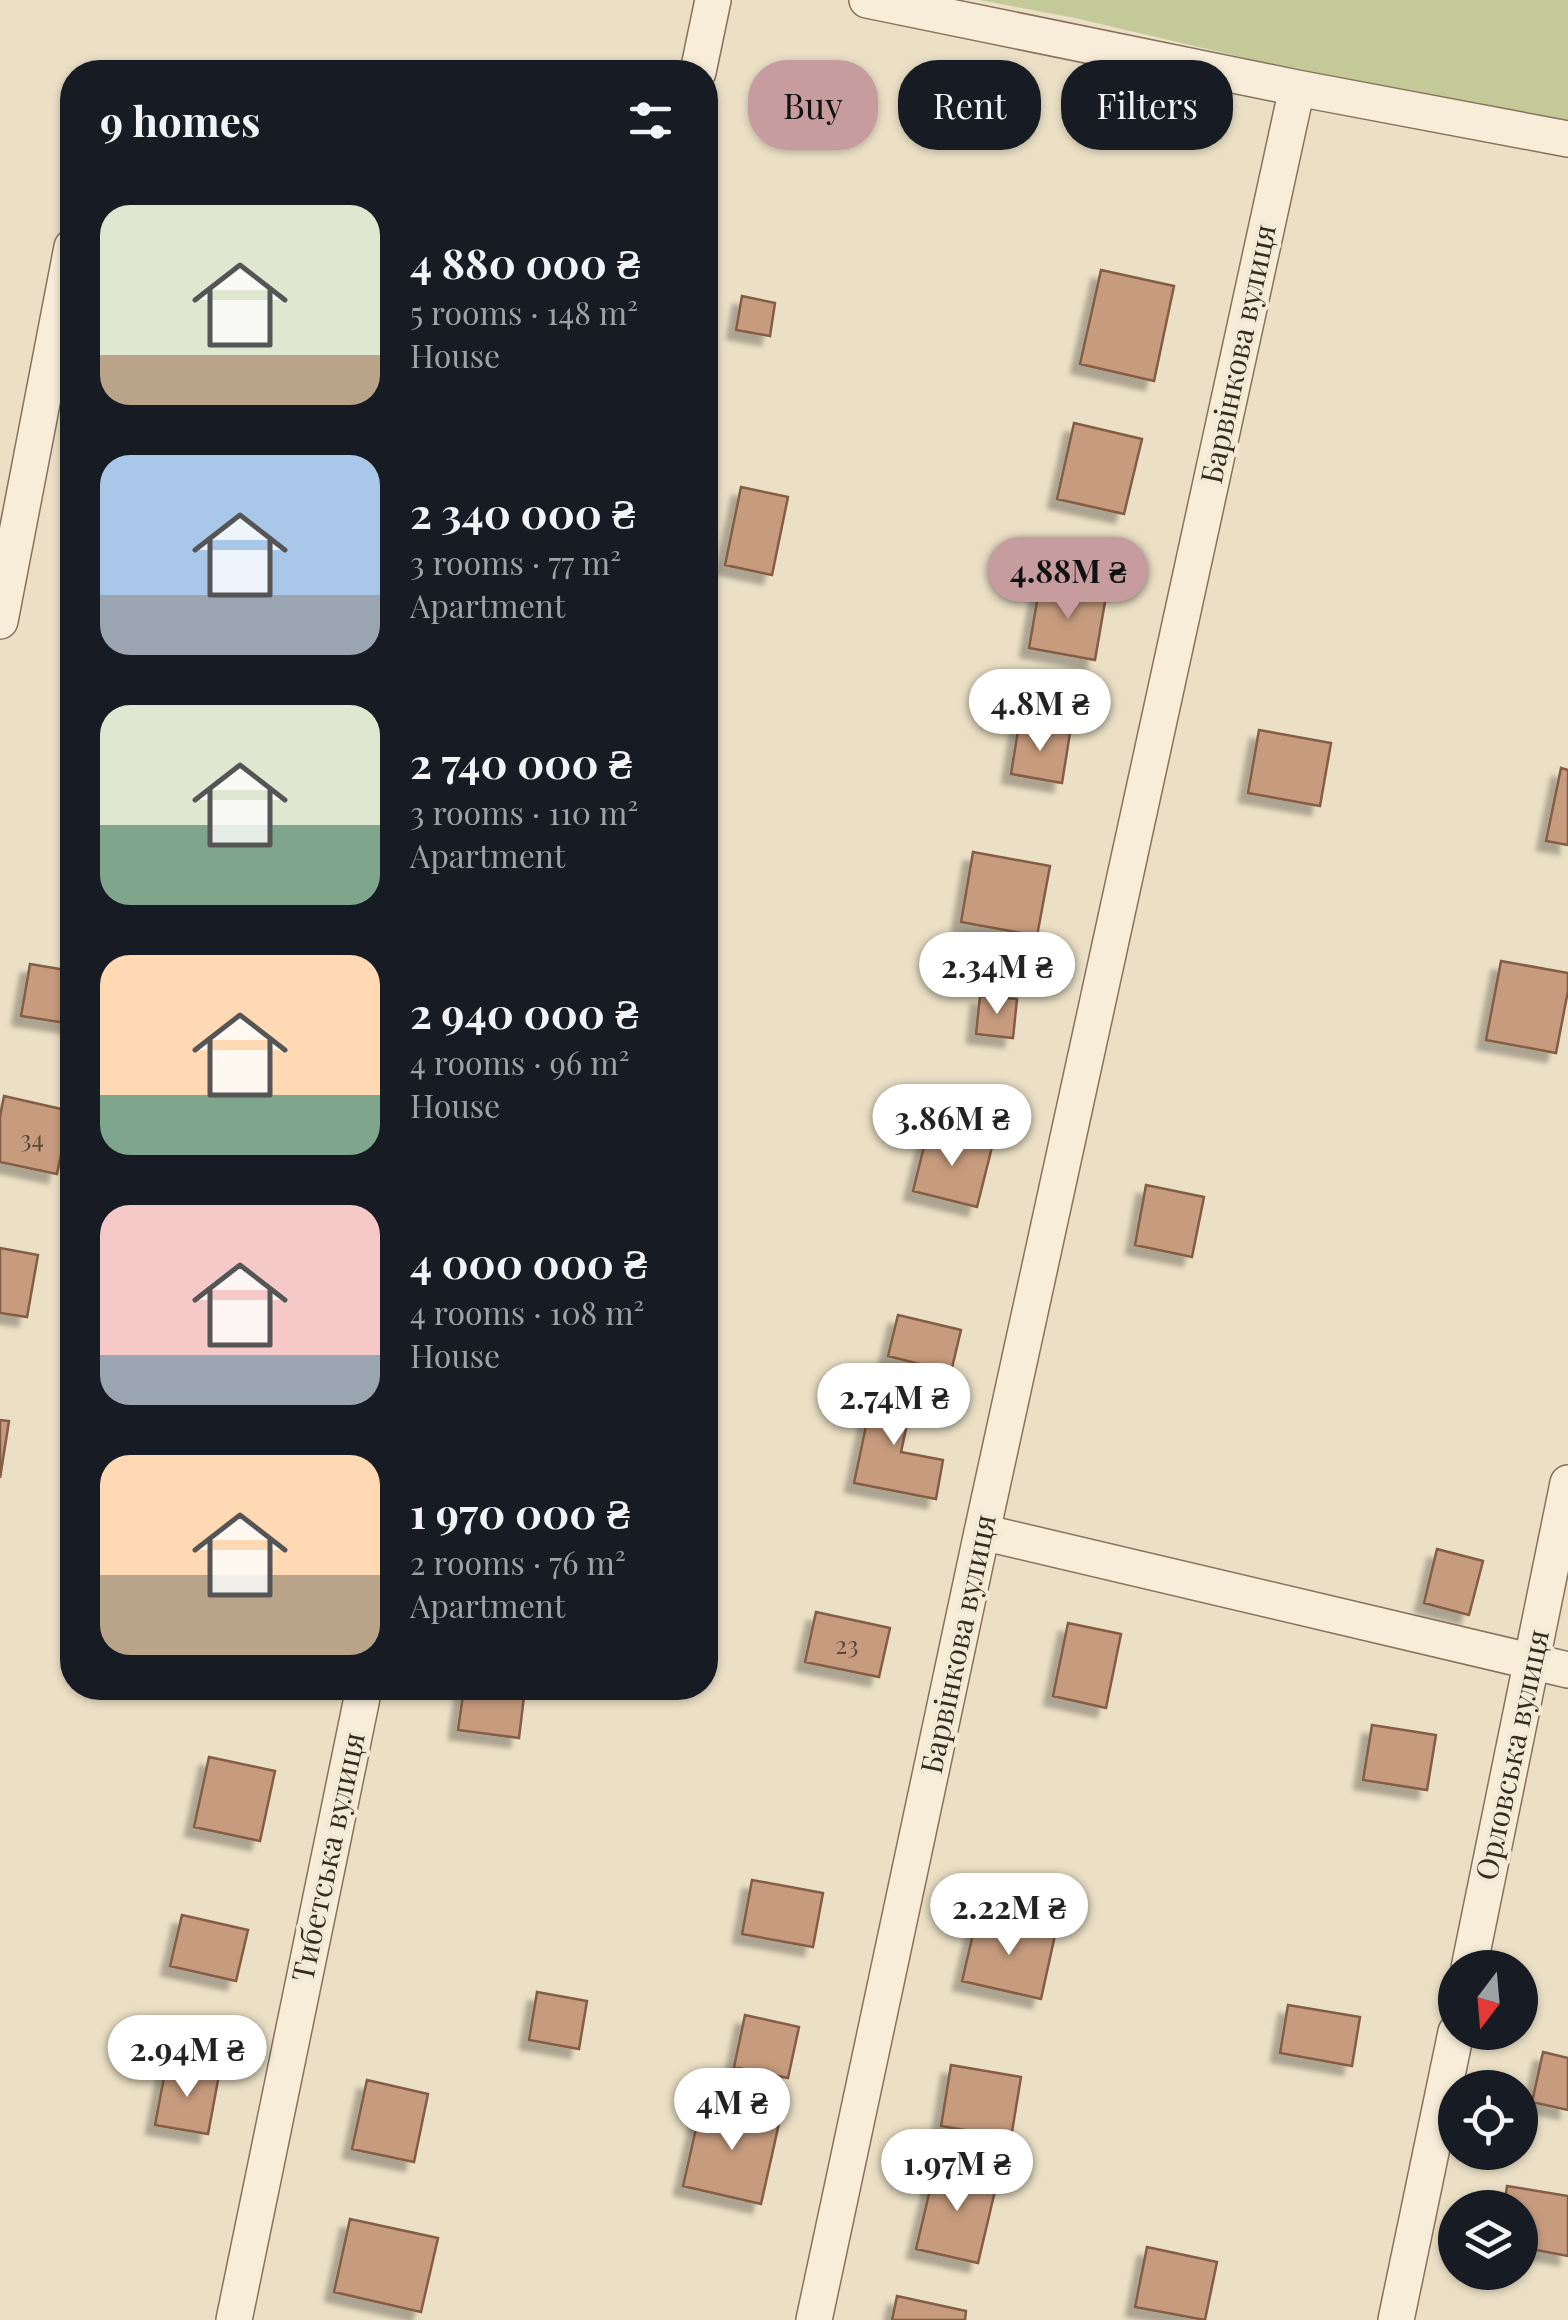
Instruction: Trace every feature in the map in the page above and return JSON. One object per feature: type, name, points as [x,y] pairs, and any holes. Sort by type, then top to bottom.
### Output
[{"type":"street","points":[[700,60],[713,0]]},
{"type":"street","points":[[867,0],[1297,88],[1568,138]]},
{"type":"street","name":"Барвінкова вулиця","points":[[814,2320],[1297,88]]},
{"type":"street","points":[[0,620],[60,308]]},
{"type":"street","name":"Орловська вулиця","points":[[1473,1950],[1568,1483]]},
{"type":"street","points":[[982,1532],[1568,1670]]},
{"type":"street","name":"Тибетська вулиця","points":[[234,2320],[362,1700]]},
{"type":"street","points":[[1396,2320],[1452,2050]]},
{"type":"green space","points":[[979,0],[1568,0],[1568,134],[1075,18]]},
{"type":"building","points":[[1101,270],[1174,286],[1154,381],[1080,364]]},
{"type":"building","points":[[742,296],[775,303],[770,336],[736,330]]},
{"type":"building","points":[[1074,423],[1142,439],[1124,514],[1057,499]]},
{"type":"building","points":[[741,487],[788,497],[772,575],[725,565]]},
{"type":"building","points":[[1040,584],[1106,596],[1095,660],[1029,648]]},
{"type":"building","points":[[1019,724],[1070,733],[1062,783],[1011,774]]},
{"type":"building","points":[[1259,730],[1331,743],[1320,806],[1248,793]]},
{"type":"building","points":[[1561,768],[1568,770],[1568,845],[1546,841]]},
{"type":"building","points":[[973,852],[1050,866],[1037,936],[961,922]]},
{"type":"building","points":[[1501,961],[1568,973],[1556,1053],[1486,1040]]},
{"type":"building","points":[[30,964],[60,969],[60,1022],[21,1016]]},
{"type":"building","points":[[980,996],[1017,999],[1013,1038],[976,1034]]},
{"type":"building","points":[[4,1096],[60,1109],[57,1174],[0,1162]]},
{"type":"building","points":[[928,1130],[992,1147],[977,1207],[913,1191]]},
{"type":"building","points":[[1146,1185],[1204,1197],[1192,1257],[1135,1245]]},
{"type":"building","points":[[0,1248],[38,1255],[27,1317],[0,1313]]},
{"type":"building","points":[[898,1315],[961,1330],[951,1372],[888,1356]]},
{"type":"building","points":[[875,1383],[914,1391],[901,1452],[943,1460],[936,1499],[854,1483]]},
{"type":"building","points":[[0,1420],[9,1421],[0,1478]]},
{"type":"building","points":[[1437,1549],[1483,1561],[1469,1615],[1424,1603]]},
{"type":"building","points":[[816,1612],[890,1628],[879,1677],[805,1662]]},
{"type":"building","points":[[1068,1623],[1121,1634],[1106,1708],[1053,1696]]},
{"type":"building","points":[[462,1700],[524,1700],[519,1738],[458,1730]]},
{"type":"building","points":[[1372,1725],[1436,1735],[1427,1790],[1363,1780]]},
{"type":"building","points":[[209,1757],[275,1771],[260,1841],[194,1827]]},
{"type":"building","points":[[752,1880],[823,1893],[813,1947],[742,1934]]},
{"type":"building","points":[[182,1915],[248,1930],[236,1981],[170,1966]]},
{"type":"building","points":[[977,1917],[1055,1935],[1041,1999],[962,1981]]},
{"type":"building","points":[[537,1992],[587,2001],[579,2049],[529,2040]]},
{"type":"building","points":[[1288,2005],[1360,2017],[1352,2066],[1280,2053]]},
{"type":"building","points":[[745,2015],[799,2027],[788,2078],[734,2067]]},
{"type":"building","points":[[1543,2052],[1568,2058],[1568,2110],[1538,2103]]},
{"type":"building","points":[[951,2065],[1021,2077],[1011,2138],[941,2126]]},
{"type":"building","points":[[166,2066],[219,2075],[208,2134],[155,2125]]},
{"type":"building","points":[[367,2080],[428,2094],[414,2162],[352,2149]]},
{"type":"building","points":[[702,2102],[780,2119],[761,2204],[683,2186]]},
{"type":"building","points":[[936,2164],[998,2178],[978,2263],[916,2249]]},
{"type":"building","points":[[1538,2191],[1568,2196],[1568,2256],[1538,2250]]},
{"type":"building","points":[[350,2219],[438,2238],[421,2312],[334,2292]]},
{"type":"building","points":[[1147,2247],[1217,2262],[1205,2320],[1135,2307]]},
{"type":"building","points":[[897,2296],[966,2311],[965,2320],[892,2320]]}]
